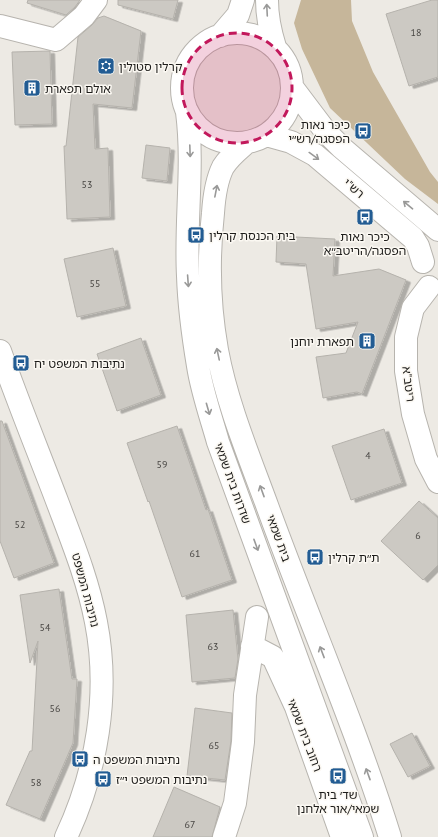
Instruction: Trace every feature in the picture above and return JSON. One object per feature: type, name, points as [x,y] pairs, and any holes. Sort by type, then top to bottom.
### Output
[{"type":"street","points":[[0,26],[56,40],[84,16],[96,0]]},
{"type":"street","points":[[220,36],[238,15],[243,0]]},
{"type":"street","points":[[267,0],[268,20],[275,47]]},
{"type":"street","points":[[229,33],[244,33],[261,38],[275,47],[286,61],[292,77],[293,94],[288,110],[279,125],[266,135],[252,142],[246,143],[236,144],[220,141],[206,135],[195,125],[187,112],[182,98],[181,83],[184,68],[192,56],[202,45],[229,33]]},
{"type":"street","name":"רש\"י","points":[[292,87],[326,132],[342,148],[438,230]]},
{"type":"street","name":"שדרות בית שמאי","points":[[187,112],[190,134],[187,246],[188,283],[198,367],[206,403],[218,442],[362,837]]},
{"type":"street","name":"רש\"י","points":[[266,135],[291,142],[315,155],[413,238],[418,246],[423,262],[422,271],[424,279],[434,290]]},
{"type":"street","name":"בית שמאי","points":[[246,143],[230,157],[223,167],[218,181],[211,230],[210,268],[212,312],[217,350],[232,412],[293,578],[346,713],[390,837]]},
{"type":"street","points":[[423,262],[426,254],[433,247],[438,245]]},
{"type":"street","name":"ריטב\"א","points":[[434,290],[413,308],[406,337],[406,371],[413,414],[426,459],[438,482]]},
{"type":"street","name":"נתיבות המשפט","points":[[0,351],[80,562],[96,622],[101,659],[102,687],[99,725],[92,766],[81,801],[66,837]]},
{"type":"street","points":[[224,837],[235,804],[243,742],[245,695],[257,617]]},
{"type":"street","name":"רחוב בית שמאי","points":[[252,646],[273,657],[296,707],[342,837]]},
{"type":"highlighted area","points":[[229,33],[261,38],[275,47],[286,61],[292,77],[288,110],[279,125],[252,142],[235,144],[206,135],[187,112],[182,98],[185,69],[192,56],[202,45]]},
{"type":"shaded area","points":[[301,0],[351,0],[352,21],[373,72],[430,172],[438,182],[438,204],[405,179],[330,108],[302,49],[294,23]]},
{"type":"building","points":[[28,0],[80,0],[66,15],[27,3]]},
{"type":"building","points":[[118,0],[178,0],[173,19],[118,5]]},
{"type":"building","points":[[432,0],[438,0],[438,77],[409,86],[386,14]]},
{"type":"building","points":[[104,16],[141,31],[132,108],[93,104],[95,149],[108,148],[110,217],[67,219],[64,146],[66,146],[78,37],[98,18]]},
{"type":"building","name":"אולם תפארת","points":[[50,51],[52,124],[15,125],[12,52]]},
{"type":"building","points":[[146,145],[170,148],[167,181],[142,178]]},
{"type":"building","name":"תפארת יוחנן","points":[[277,236],[335,239],[333,276],[379,269],[406,280],[362,394],[357,392],[323,398],[316,357],[346,353],[358,322],[316,329],[306,264],[276,262]]},
{"type":"building","points":[[113,248],[126,306],[77,317],[64,259]]},
{"type":"building","points":[[141,338],[161,395],[117,411],[97,354]]},
{"type":"building","points":[[0,421],[2,421],[54,563],[14,578],[0,541]]},
{"type":"building","points":[[177,426],[206,510],[208,509],[232,580],[182,597],[149,501],[148,502],[127,443]]},
{"type":"building","points":[[384,429],[402,483],[351,500],[332,446]]},
{"type":"building","points":[[419,501],[438,518],[438,565],[423,580],[381,541]]},
{"type":"building","points":[[59,589],[72,679],[77,679],[73,743],[40,819],[6,805],[30,751],[32,751],[38,641],[30,663],[20,595]]},
{"type":"building","points":[[233,610],[238,659],[235,678],[192,682],[186,615]]},
{"type":"building","points":[[195,708],[232,713],[231,741],[225,780],[187,776]]},
{"type":"building","points":[[412,733],[430,766],[408,777],[390,744]]},
{"type":"building","points":[[174,787],[220,807],[212,837],[153,837]]},
{"type":"place","name":"קרלין סטולין","points":[[106,66]]},
{"type":"place","name":"אולם תפארת","points":[[32,88]]},
{"type":"place","name":"כיכר נאות הפסגה/רש״י","points":[[363,131]]},
{"type":"place","name":"כיכר נאות הפסגה/הריטב״א","points":[[365,217]]},
{"type":"place","name":"בית הכנסת קרלין","points":[[196,235]]},
{"type":"place","name":"תפארת יוחנן","points":[[367,341]]},
{"type":"place","name":"נתיבות המשפט יח","points":[[21,363]]},
{"type":"place","name":"ת״ת קרלין","points":[[315,557]]},
{"type":"place","name":"נתיבות המשפט ה","points":[[80,759]]},
{"type":"place","name":"שד׳ בית שמאי/אור אלחנן","points":[[338,776]]},
{"type":"place","name":"נתיבות המשפט י״ז","points":[[103,779]]}]
